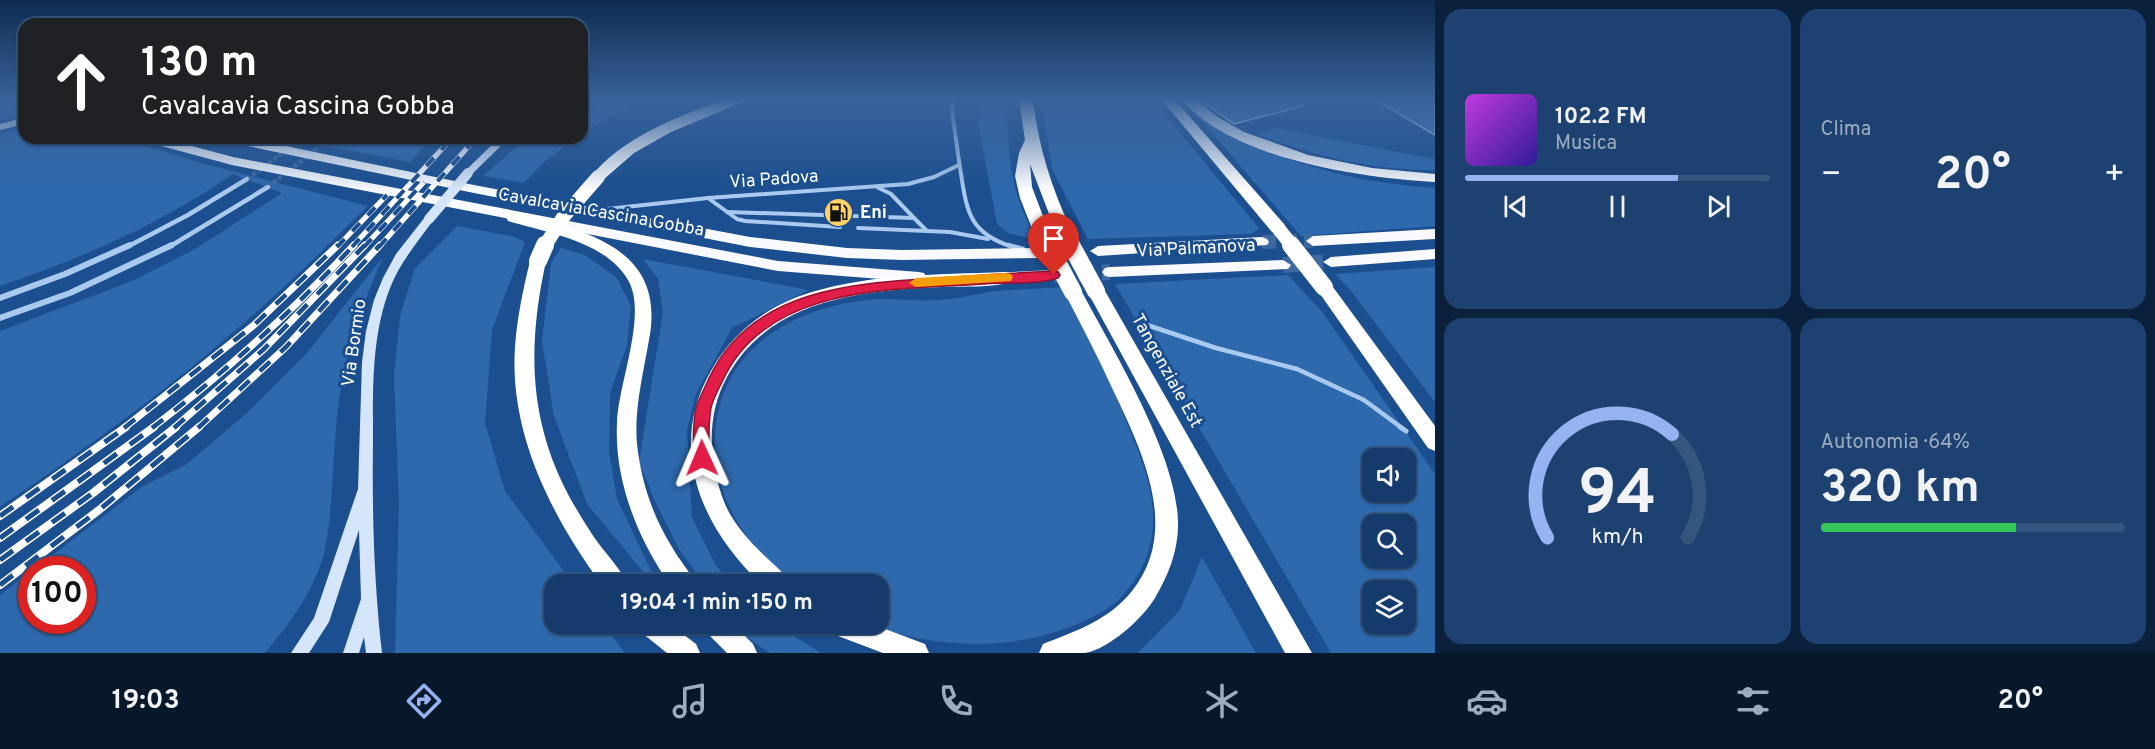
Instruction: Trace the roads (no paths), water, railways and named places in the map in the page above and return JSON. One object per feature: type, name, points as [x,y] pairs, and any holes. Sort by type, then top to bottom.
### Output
[{"type":"highway","points":[[607,574],[595,559],[568,515],[542,459],[528,413],[522,344],[525,312],[538,261],[547,240],[563,215],[598,177],[622,156],[667,129]]},
{"type":"highway","name":"Tangenziale Est","points":[[1030,129],[1042,180],[1064,232],[1256,580],[1299,653]]},
{"type":"highway","points":[[1193,129],[1278,228],[1324,287],[1435,442]]},
{"type":"highway","points":[[1231,129],[1288,153],[1345,169],[1435,178]]},
{"type":"highway","points":[[1031,141],[1024,153],[1022,182],[1041,232],[1154,454],[1165,498],[1167,534],[1159,570],[1148,590],[1134,608],[1104,631],[1069,648],[1052,653]]},
{"type":"highway","name":"Cavalcavia Cascina Gobba","points":[[170,144],[224,159],[514,217],[777,266],[900,277],[1005,278],[1054,275]]},
{"type":"highway","name":"Cavalcavia Cascina Gobba","points":[[258,144],[709,235],[847,253],[930,256],[1042,253]]},
{"type":"highway","points":[[514,217],[602,247],[625,264],[639,285],[645,313],[628,412],[627,444],[639,502],[666,559],[676,574]]},
{"type":"highway","points":[[1313,241],[1435,234]]},
{"type":"highway","name":"Via Palmanova","points":[[1098,251],[1262,242]]},
{"type":"highway","points":[[1331,262],[1435,255]]},
{"type":"highway","name":"Via Palmanova","points":[[1110,273],[1283,265]]},
{"type":"highway","points":[[767,574],[745,553],[731,535],[716,510],[704,472],[700,441],[704,405],[712,384],[736,346],[750,332],[783,312],[801,303],[842,291],[881,285],[1005,278]]},
{"type":"highway","points":[[663,634],[687,653]]},
{"type":"highway","points":[[726,634],[744,653]]},
{"type":"highway","points":[[866,634],[916,653]]},
{"type":"main road","name":"Via Bormio","points":[[374,653],[368,598],[366,484],[368,387],[376,313],[382,292],[395,265],[429,219],[468,173],[498,144]]},
{"type":"main road","points":[[299,653],[321,622],[366,484]]},
{"type":"main road","name":"Via Bormio","points":[[351,653],[368,598]]},
{"type":"street","points":[[0,298],[73,272],[123,250],[168,227],[247,179]]},
{"type":"street","points":[[0,318],[63,296],[140,262],[230,212],[268,187]]},
{"type":"lane","points":[[955,129],[966,209],[977,228],[990,239]]},
{"type":"lane","name":"Via Padova","points":[[588,211],[708,198],[918,182],[959,165]]},
{"type":"lane","points":[[876,187],[891,194],[927,231]]},
{"type":"lane","points":[[708,198],[737,219],[753,223],[840,227]]},
{"type":"lane","points":[[727,212],[914,218]]},
{"type":"lane","points":[[858,228],[961,233],[1042,253]]},
{"type":"lane","points":[[1135,321],[1200,344],[1297,369],[1377,407],[1406,431]]},
{"type":"tunnel","points":[[247,179],[295,144]]},
{"type":"tunnel","points":[[268,187],[323,144]]},
{"type":"tunnel","points":[[1262,242],[1313,241]]},
{"type":"tunnel","points":[[1283,265],[1331,262]]},
{"type":"tunnel","points":[[1054,275],[1110,272]]},
{"type":"railway","points":[[352,247],[446,144]]},
{"type":"railway","points":[[379,247],[471,144]]},
{"type":"railway","points":[[364,247],[424,182]]},
{"type":"railway","points":[[337,247],[387,195]]},
{"type":"railway","points":[[124,428],[254,325],[338,245]]},
{"type":"railway","points":[[152,428],[257,341],[354,245]]},
{"type":"railway","points":[[174,428],[264,349],[365,245]]},
{"type":"railway","points":[[198,428],[286,347],[380,245]]},
{"type":"railway","points":[[0,516],[126,427]]},
{"type":"railway","points":[[0,538],[154,427]]},
{"type":"railway","points":[[0,560],[93,493],[176,427]]},
{"type":"railway","points":[[0,585],[99,510],[199,427]]},
{"type":"place","name":"Eni","points":[[839,213]]}]
